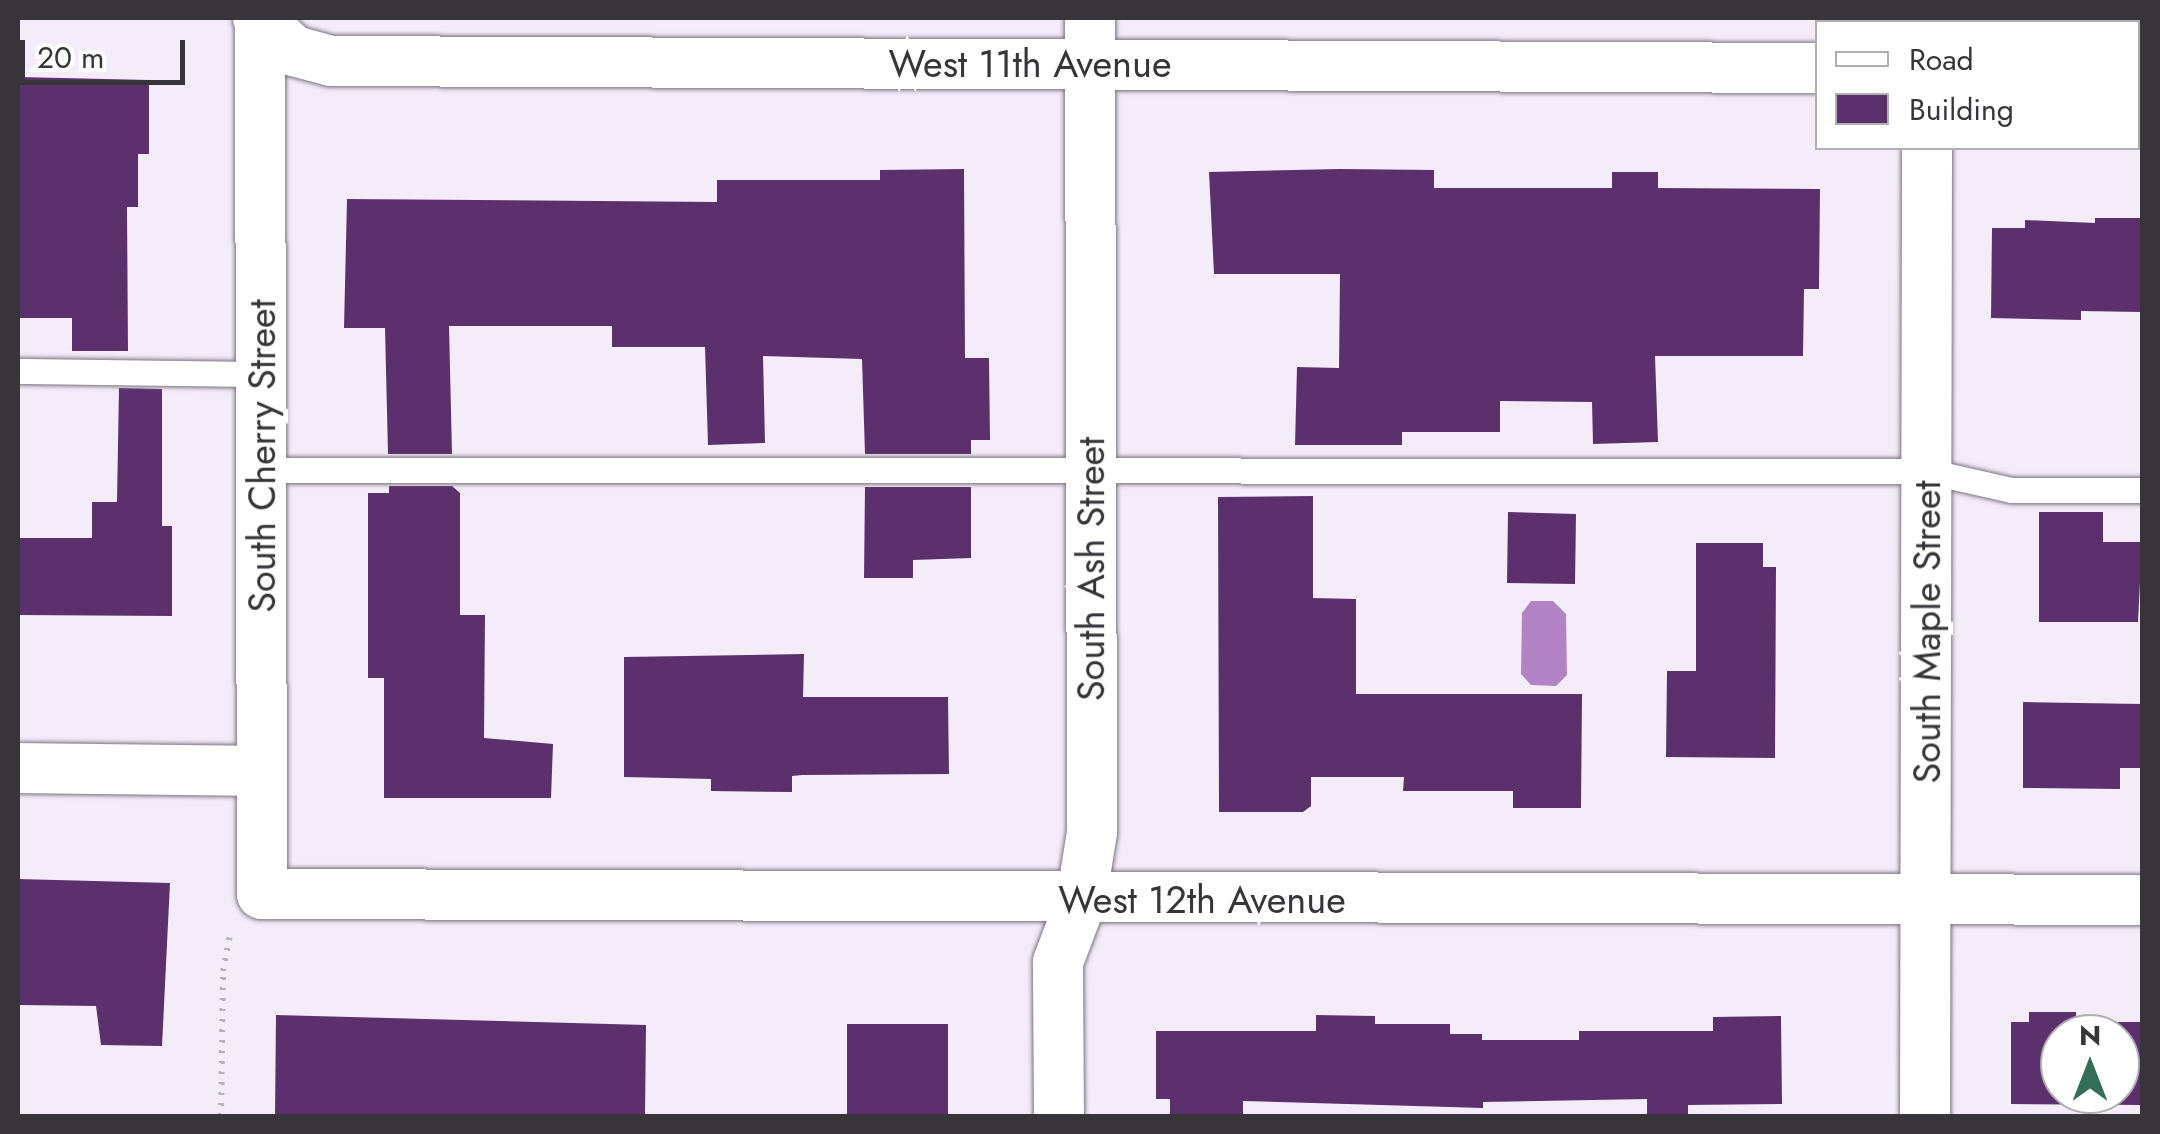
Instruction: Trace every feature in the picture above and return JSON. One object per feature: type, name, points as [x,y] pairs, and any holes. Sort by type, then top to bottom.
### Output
[{"type":"street","name":"West 11th Avenue","points":[[259,18],[294,51],[332,61],[1090,40],[1815,68]]},
{"type":"street","name":"South Cherry Street","points":[[259,18],[262,894]]},
{"type":"street","name":"South Ash Street","points":[[1060,1116],[1058,962],[1080,901],[1092,832],[1090,40]]},
{"type":"street","name":"South Maple Street","points":[[1924,1116],[1927,150]]},
{"type":"street","points":[[18,768],[261,771]]},
{"type":"street","name":"West 12th Avenue","points":[[262,894],[1080,901],[2142,900]]},
{"type":"lane","points":[[18,371],[262,374]]},
{"type":"lane","points":[[262,470],[1927,471],[2011,490],[2142,490]]},
{"type":"path","points":[[221,1116],[225,948],[232,928],[262,894]]},
{"type":"shaded area","points":[[1531,601],[1553,601],[1566,614],[1567,675],[1556,686],[1531,685],[1521,674],[1522,613]]},
{"type":"building","points":[[18,77],[149,80],[149,154],[138,154],[138,207],[127,207],[128,351],[72,351],[72,318],[18,318]]},
{"type":"building","points":[[964,169],[965,358],[989,358],[990,440],[971,440],[971,454],[865,454],[862,359],[763,356],[765,443],[708,445],[705,347],[612,347],[612,326],[449,326],[452,454],[388,454],[385,328],[344,328],[347,199],[717,202],[717,180],[880,180],[880,170]]},
{"type":"building","points":[[1434,170],[1434,188],[1612,188],[1612,172],[1658,172],[1658,188],[1820,189],[1819,289],[1804,289],[1803,356],[1655,356],[1658,442],[1593,444],[1592,402],[1500,401],[1500,432],[1402,432],[1402,445],[1295,445],[1297,367],[1339,368],[1340,274],[1214,274],[1209,172]]},
{"type":"building","points":[[2095,218],[2142,218],[2141,312],[2081,311],[2081,320],[1991,318],[1992,228],[2025,228],[2025,220],[2095,223]]},
{"type":"building","points":[[119,388],[162,389],[162,526],[172,526],[172,616],[18,615],[18,538],[92,538],[92,502],[117,502]]},
{"type":"building","points":[[389,486],[452,486],[460,493],[460,615],[485,615],[484,738],[553,744],[551,798],[384,798],[384,678],[368,678],[368,493],[389,493]]},
{"type":"building","points":[[865,487],[971,487],[971,558],[913,560],[913,578],[864,578]]},
{"type":"building","points":[[1313,496],[1313,598],[1356,599],[1356,694],[1582,694],[1581,808],[1513,808],[1513,791],[1403,791],[1404,777],[1311,777],[1311,806],[1303,812],[1219,812],[1218,497]]},
{"type":"building","points":[[1508,512],[1576,514],[1575,584],[1507,583]]},
{"type":"building","points":[[2039,512],[2103,512],[2103,542],[2142,542],[2138,622],[2039,622]]},
{"type":"building","points":[[1696,543],[1763,543],[1763,567],[1776,567],[1775,758],[1666,757],[1667,671],[1696,671]]},
{"type":"building","points":[[804,654],[803,697],[948,697],[949,774],[792,776],[792,792],[711,791],[711,779],[624,777],[624,657]]},
{"type":"building","points":[[2023,702],[2142,704],[2142,768],[2120,768],[2120,789],[2023,788]]},
{"type":"building","points":[[18,879],[170,883],[162,1046],[101,1045],[96,1006],[18,1005]]},
{"type":"building","points":[[2029,1012],[2076,1012],[2040,1014],[2040,1104],[2011,1104],[2011,1022],[2029,1022]]},
{"type":"building","points":[[276,1015],[646,1025],[645,1116],[275,1116]]},
{"type":"building","points":[[1316,1015],[1375,1016],[1375,1024],[1450,1024],[1450,1034],[1482,1034],[1482,1040],[1579,1040],[1579,1031],[1713,1031],[1713,1017],[1781,1016],[1782,1104],[1688,1105],[1688,1116],[1647,1116],[1647,1099],[1483,1102],[1483,1108],[1243,1101],[1243,1116],[1170,1116],[1170,1099],[1156,1099],[1156,1031],[1316,1031]]},
{"type":"building","points":[[2140,1022],[2142,1022],[2140,1105]]},
{"type":"building","points":[[847,1024],[948,1024],[948,1116],[847,1116]]}]
